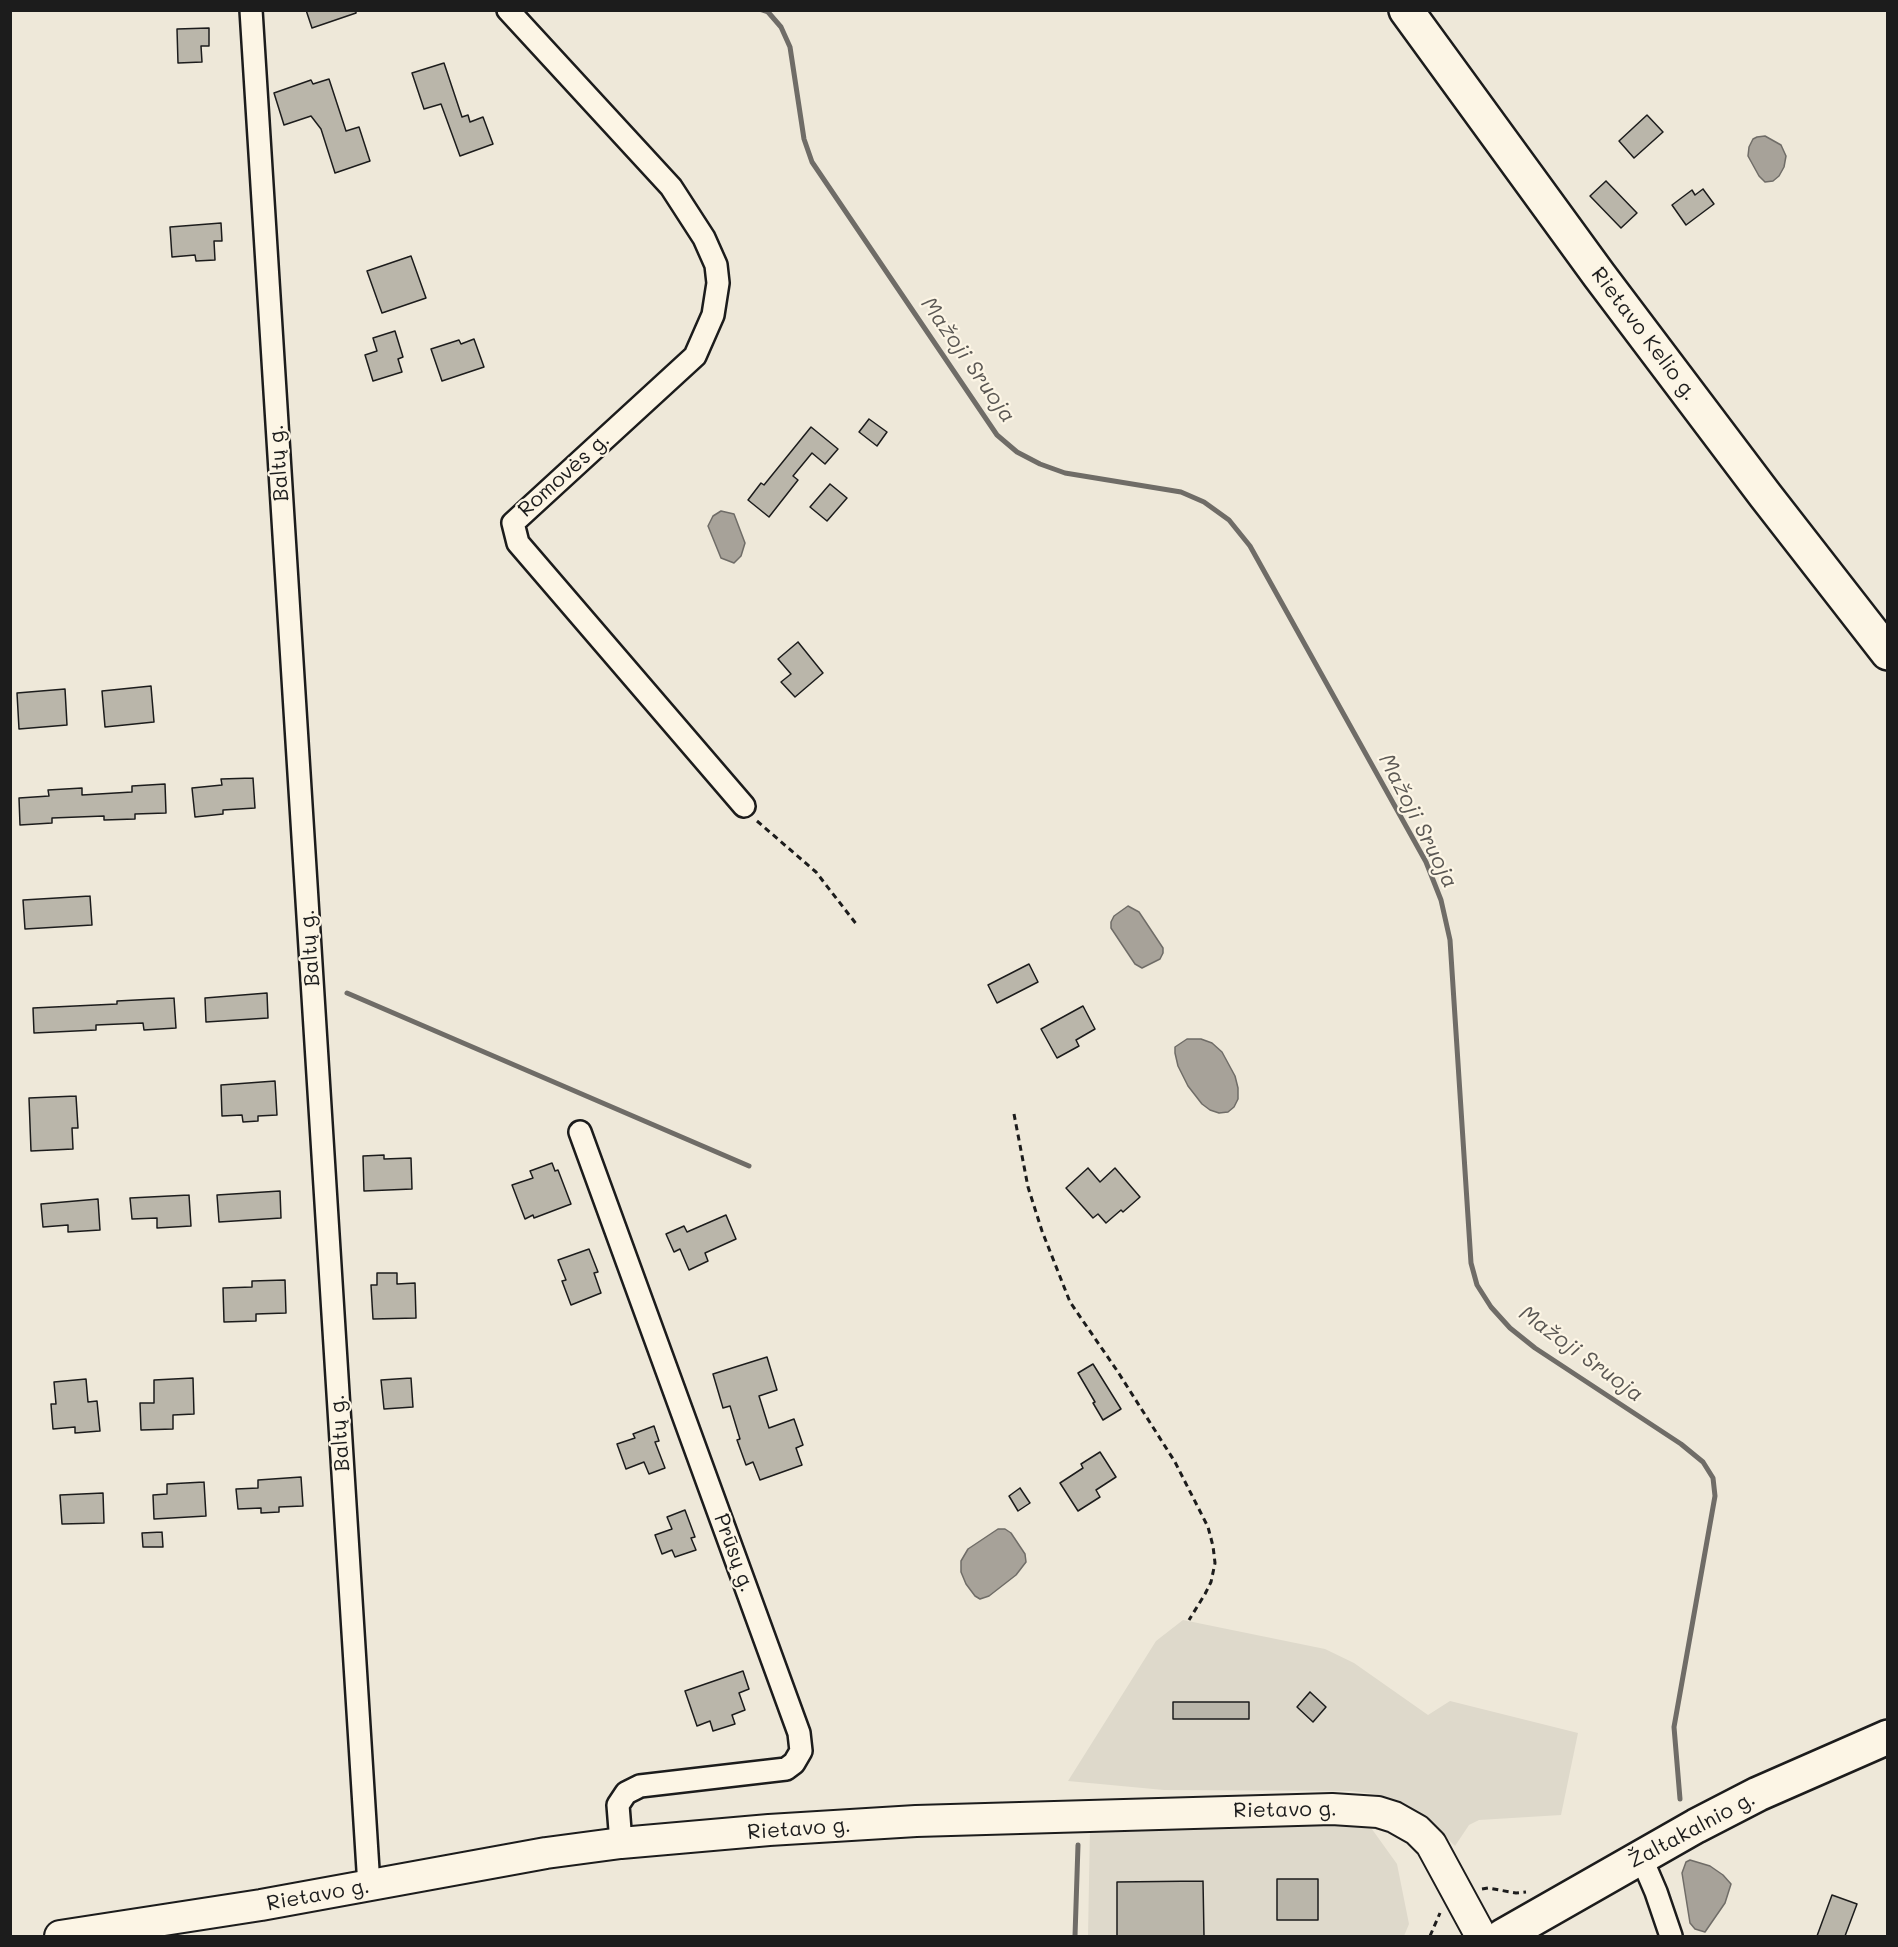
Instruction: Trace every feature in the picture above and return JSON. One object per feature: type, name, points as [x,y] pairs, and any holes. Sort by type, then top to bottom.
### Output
[{"type":"main road","name":"Rietavo Kelio g.","points":[[1406,10],[1599,275],[1887,653]]},
{"type":"main road","name":"Žaltakalnio g.","points":[[1503,1936],[1696,1826],[1758,1794],[1887,1737]]},
{"type":"main road","name":"Rietavo g.","points":[[60,1936],[369,1886],[546,1853],[621,1843],[769,1830],[916,1821],[1332,1809],[1357,1809],[1395,1817],[1417,1830],[1431,1844],[1481,1936]]},
{"type":"street","name":"Baltų g.","points":[[250,10],[369,1886]]},
{"type":"street","name":"Romovės g.","points":[[508,10],[671,187],[704,238],[716,265],[718,283],[713,315],[695,356],[513,523],[518,543],[744,806]]},
{"type":"street","name":"Prūsų g.","points":[[580,1132],[799,1733],[801,1751],[794,1763],[786,1769],[640,1786],[626,1793],[618,1805],[621,1843]]},
{"type":"street","points":[[1641,1857],[1671,1936]]},
{"type":"path","points":[[744,806],[761,826],[816,872],[857,925]]},
{"type":"path","points":[[1014,1114],[1028,1187],[1042,1231],[1070,1302],[1175,1462],[1208,1527],[1215,1563],[1213,1573],[1206,1594],[1189,1620]]},
{"type":"shaded area","points":[[1765,136],[1781,145],[1786,156],[1779,176],[1773,181],[1765,182],[1748,156],[1753,139]]},
{"type":"shaded area","points":[[721,511],[734,514],[745,543],[741,556],[734,563],[721,558],[708,526],[713,516]]},
{"type":"shaded area","points":[[1128,906],[1139,912],[1163,948],[1160,959],[1142,968],[1135,964],[1111,928],[1114,916]]},
{"type":"shaded area","points":[[1187,1039],[1201,1039],[1212,1043],[1222,1052],[1235,1076],[1238,1088],[1238,1099],[1228,1112],[1219,1113],[1210,1110],[1202,1104],[1188,1086],[1178,1066],[1175,1053],[1175,1047]]},
{"type":"shaded area","points":[[998,1529],[1005,1529],[1011,1533],[1025,1554],[1026,1562],[1016,1575],[989,1596],[980,1599],[966,1584],[961,1572],[961,1561],[968,1549]]},
{"type":"shaded area","points":[[1183,1620],[1325,1649],[1354,1663],[1428,1715],[1450,1701],[1578,1733],[1561,1815],[1479,1820],[1469,1825],[1455,1846],[1422,1815],[1375,1794],[1350,1791],[1164,1790],[1068,1781],[1156,1641]]},
{"type":"shaded area","points":[[1369,1825],[1397,1864],[1409,1924],[1404,1936],[1088,1936],[1090,1828]]},
{"type":"shaded area","points":[[1690,1860],[1710,1866],[1731,1884],[1725,1903],[1705,1932],[1695,1929],[1690,1923],[1682,1873],[1686,1862]]},
{"type":"building","points":[[306,10],[356,10],[356,13],[312,28]]},
{"type":"building","points":[[209,28],[209,46],[201,46],[202,62],[178,63],[177,29]]},
{"type":"building","points":[[444,63],[462,117],[468,115],[470,122],[483,117],[493,144],[460,156],[441,104],[424,109],[412,73]]},
{"type":"building","points":[[329,79],[346,131],[359,127],[370,161],[335,173],[321,129],[311,116],[284,125],[274,93],[311,80],[313,84]]},
{"type":"building","points":[[1647,115],[1663,132],[1634,158],[1619,141]]},
{"type":"building","points":[[1606,181],[1637,213],[1621,228],[1590,196]]},
{"type":"building","points":[[1703,189],[1714,204],[1686,225],[1672,205],[1692,190],[1695,195]]},
{"type":"building","points":[[221,223],[222,241],[214,241],[215,260],[196,261],[195,255],[172,257],[170,227]]},
{"type":"building","points":[[411,256],[426,298],[382,313],[367,271]]},
{"type":"building","points":[[395,331],[403,357],[398,359],[402,372],[373,381],[365,355],[377,351],[373,338]]},
{"type":"building","points":[[474,339],[484,367],[442,381],[431,349],[459,340],[461,344]]},
{"type":"building","points":[[869,419],[887,432],[877,446],[859,432]]},
{"type":"building","points":[[811,427],[838,449],[825,464],[812,453],[793,476],[798,480],[769,517],[748,500],[761,483],[764,485]]},
{"type":"building","points":[[830,484],[847,498],[827,521],[810,507]]},
{"type":"building","points":[[798,642],[823,673],[795,697],[781,682],[791,674],[778,659]]},
{"type":"building","points":[[151,686],[154,722],[105,727],[102,691]]},
{"type":"building","points":[[65,689],[67,725],[19,729],[17,693]]},
{"type":"building","points":[[253,778],[255,808],[223,810],[223,814],[195,817],[192,788],[222,785],[221,779]]},
{"type":"building","points":[[165,784],[166,813],[135,814],[135,819],[104,820],[104,816],[52,818],[52,823],[20,825],[19,798],[49,796],[48,790],[82,788],[82,795],[132,792],[132,786]]},
{"type":"building","points":[[90,896],[92,925],[25,929],[23,900]]},
{"type":"building","points":[[1029,964],[1038,982],[997,1003],[988,985]]},
{"type":"building","points":[[267,993],[268,1018],[206,1022],[205,998]]},
{"type":"building","points":[[174,998],[176,1028],[144,1030],[143,1023],[96,1025],[96,1030],[34,1033],[33,1008],[117,1004],[117,1001]]},
{"type":"building","points":[[1083,1006],[1095,1029],[1076,1040],[1079,1046],[1057,1058],[1041,1029]]},
{"type":"building","points":[[275,1081],[277,1115],[258,1116],[258,1121],[243,1122],[242,1115],[222,1116],[221,1085]]},
{"type":"building","points":[[76,1096],[78,1128],[72,1128],[73,1149],[31,1151],[29,1098]]},
{"type":"building","points":[[384,1155],[384,1159],[411,1158],[412,1189],[364,1191],[363,1156]]},
{"type":"building","points":[[552,1163],[555,1171],[558,1170],[571,1204],[534,1218],[533,1215],[525,1219],[512,1185],[533,1178],[530,1171]]},
{"type":"building","points":[[1088,1168],[1100,1182],[1115,1168],[1140,1197],[1106,1223],[1098,1214],[1093,1218],[1066,1188]]},
{"type":"building","points":[[280,1191],[281,1218],[219,1222],[217,1195]]},
{"type":"building","points":[[189,1195],[191,1226],[157,1228],[157,1218],[132,1219],[130,1198]]},
{"type":"building","points":[[98,1199],[100,1230],[68,1232],[68,1225],[43,1227],[41,1204]]},
{"type":"building","points":[[726,1215],[736,1239],[705,1253],[708,1261],[689,1270],[680,1249],[674,1252],[666,1234],[684,1226],[687,1232]]},
{"type":"building","points":[[589,1249],[598,1272],[594,1273],[601,1293],[571,1305],[562,1281],[566,1280],[558,1260]]},
{"type":"building","points":[[377,1273],[397,1273],[397,1284],[415,1283],[416,1318],[373,1319],[371,1285],[377,1285]]},
{"type":"building","points":[[285,1280],[286,1313],[256,1314],[256,1321],[224,1322],[223,1288],[252,1287],[252,1281]]},
{"type":"building","points":[[767,1357],[777,1390],[759,1396],[769,1428],[794,1419],[803,1445],[796,1448],[802,1465],[760,1480],[753,1462],[746,1465],[737,1440],[740,1439],[730,1406],[723,1408],[713,1374]]},
{"type":"building","points":[[1093,1364],[1121,1409],[1103,1420],[1078,1373]]},
{"type":"building","points":[[193,1378],[194,1414],[173,1415],[173,1429],[141,1430],[140,1403],[154,1403],[154,1380]]},
{"type":"building","points":[[411,1378],[413,1407],[384,1409],[381,1380]]},
{"type":"building","points":[[86,1379],[88,1402],[97,1401],[100,1431],[75,1433],[75,1427],[53,1429],[51,1404],[56,1404],[54,1382]]},
{"type":"building","points":[[654,1426],[659,1441],[655,1442],[665,1468],[649,1474],[644,1462],[626,1469],[617,1444],[635,1438],[633,1434]]},
{"type":"building","points":[[1100,1452],[1116,1477],[1096,1490],[1100,1497],[1078,1511],[1060,1483],[1083,1468],[1081,1464]]},
{"type":"building","points":[[301,1477],[303,1506],[279,1507],[279,1512],[261,1513],[261,1508],[238,1509],[236,1489],[258,1488],[258,1480]]},
{"type":"building","points":[[204,1482],[206,1516],[154,1519],[153,1495],[167,1494],[167,1484]]},
{"type":"building","points":[[1020,1488],[1030,1503],[1018,1511],[1009,1496]]},
{"type":"building","points":[[103,1493],[104,1523],[62,1524],[60,1495]]},
{"type":"building","points":[[685,1510],[695,1537],[691,1538],[696,1550],[675,1557],[672,1550],[662,1554],[655,1535],[672,1529],[667,1517]]},
{"type":"building","points":[[162,1532],[163,1547],[143,1547],[142,1533]]},
{"type":"building","points":[[743,1671],[749,1689],[739,1693],[745,1710],[732,1715],[735,1724],[713,1731],[710,1721],[697,1726],[685,1691]]},
{"type":"building","points":[[1310,1692],[1326,1707],[1313,1722],[1297,1707]]},
{"type":"building","points":[[1173,1702],[1249,1702],[1249,1719],[1173,1719]]},
{"type":"building","points":[[1277,1879],[1318,1879],[1318,1920],[1277,1920]]},
{"type":"building","points":[[1203,1881],[1204,1936],[1117,1936],[1117,1882]]},
{"type":"building","points":[[1832,1895],[1857,1904],[1845,1936],[1817,1936]]},
{"type":"waterway","name":"Mažoji Sruoja","points":[[762,10],[768,12],[781,27],[790,47],[804,139],[812,162],[997,435],[1017,452],[1040,464],[1065,473],[1181,492],[1204,502],[1229,520],[1250,546],[1426,862],[1441,900],[1450,940],[1471,1263],[1477,1285],[1491,1307],[1510,1328],[1535,1348],[1681,1444],[1703,1462],[1713,1478],[1715,1496],[1674,1727],[1680,1799]]},
{"type":"waterway","points":[[347,993],[749,1166]]},
{"type":"waterway","points":[[1075,1936],[1078,1845]]}]
